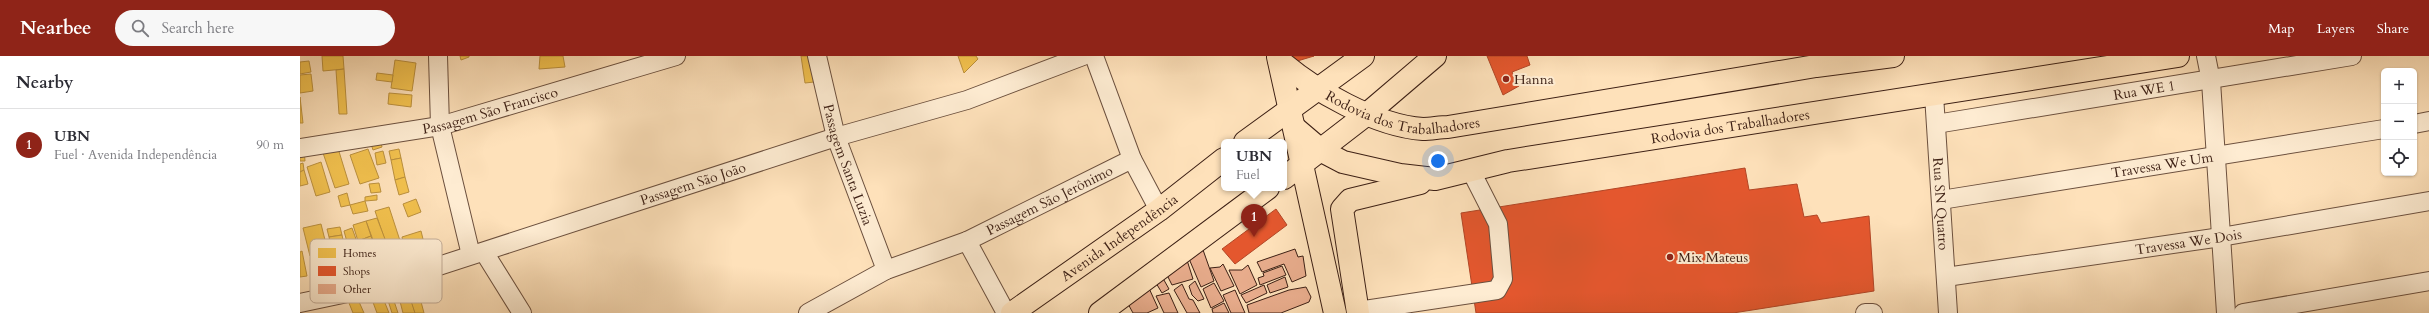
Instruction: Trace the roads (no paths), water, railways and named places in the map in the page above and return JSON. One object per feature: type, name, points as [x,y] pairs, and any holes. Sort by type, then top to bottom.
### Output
[{"type":"main road","points":[[1251,139],[1292,119],[1318,89],[1363,56]]},
{"type":"main road","points":[[1287,176],[1322,151],[1435,56]]},
{"type":"main road","name":"Rodovia dos Trabalhadores","points":[[1278,58],[1318,89],[1367,114],[1416,128],[1448,127],[1815,61],[1893,56]]},
{"type":"main road","name":"Rodovia dos Trabalhadores","points":[[1292,119],[1322,151],[1343,162],[1368,169],[1435,179],[1508,161],[2178,56]]},
{"type":"main road","points":[[1278,58],[1335,313]]},
{"type":"main road","name":"Avenida Independência","points":[[1012,313],[1159,210],[1221,161]]},
{"type":"main road","points":[[1358,312],[1347,250],[1342,209],[1350,200],[1435,179]]},
{"type":"main road","points":[[1100,313],[1264,191]]},
{"type":"street","points":[[438,56],[440,126],[478,254],[522,313]]},
{"type":"street","name":"Passagem São Francisco","points":[[300,148],[440,126],[676,56]]},
{"type":"street","name":"Passagem Santa Luzia","points":[[818,56],[836,137],[886,270]]},
{"type":"street","name":"Passagem São João","points":[[442,265],[836,137],[967,100],[1083,56]]},
{"type":"street","points":[[1094,56],[1132,159],[1159,210]]},
{"type":"street","points":[[2206,56],[2210,81],[2216,157],[2226,313]]},
{"type":"street","name":"Rua WE 1","points":[[1936,124],[2210,81],[2352,56]]},
{"type":"street","name":"Rua SN Quatro","points":[[1934,95],[1948,313]]},
{"type":"street","points":[[2417,123],[2429,121]]},
{"type":"street","name":"Travessa We Um","points":[[1941,200],[2381,130]]},
{"type":"street","name":"Passagem São Jerônimo","points":[[808,313],[886,270],[967,241],[1132,159]]},
{"type":"street","points":[[1358,312],[1497,290],[1501,287],[1503,279],[1498,224],[1471,171]]},
{"type":"street","name":"Travessa We Dois","points":[[1946,277],[2221,237],[2429,201]]},
{"type":"street","points":[[967,241],[1006,313]]},
{"type":"street","points":[[2243,313],[2429,281]]},
{"type":"street","name":"Passagem São João","points":[[300,303],[310,301]]},
{"type":"street","points":[[1865,313],[1873,313]]},
{"type":"place","name":"Hanna","points":[[1506,79]]},
{"type":"place","name":"UBN","points":[[1254,237]]},
{"type":"place","name":"Mix Mateus","points":[[1670,257]]}]
